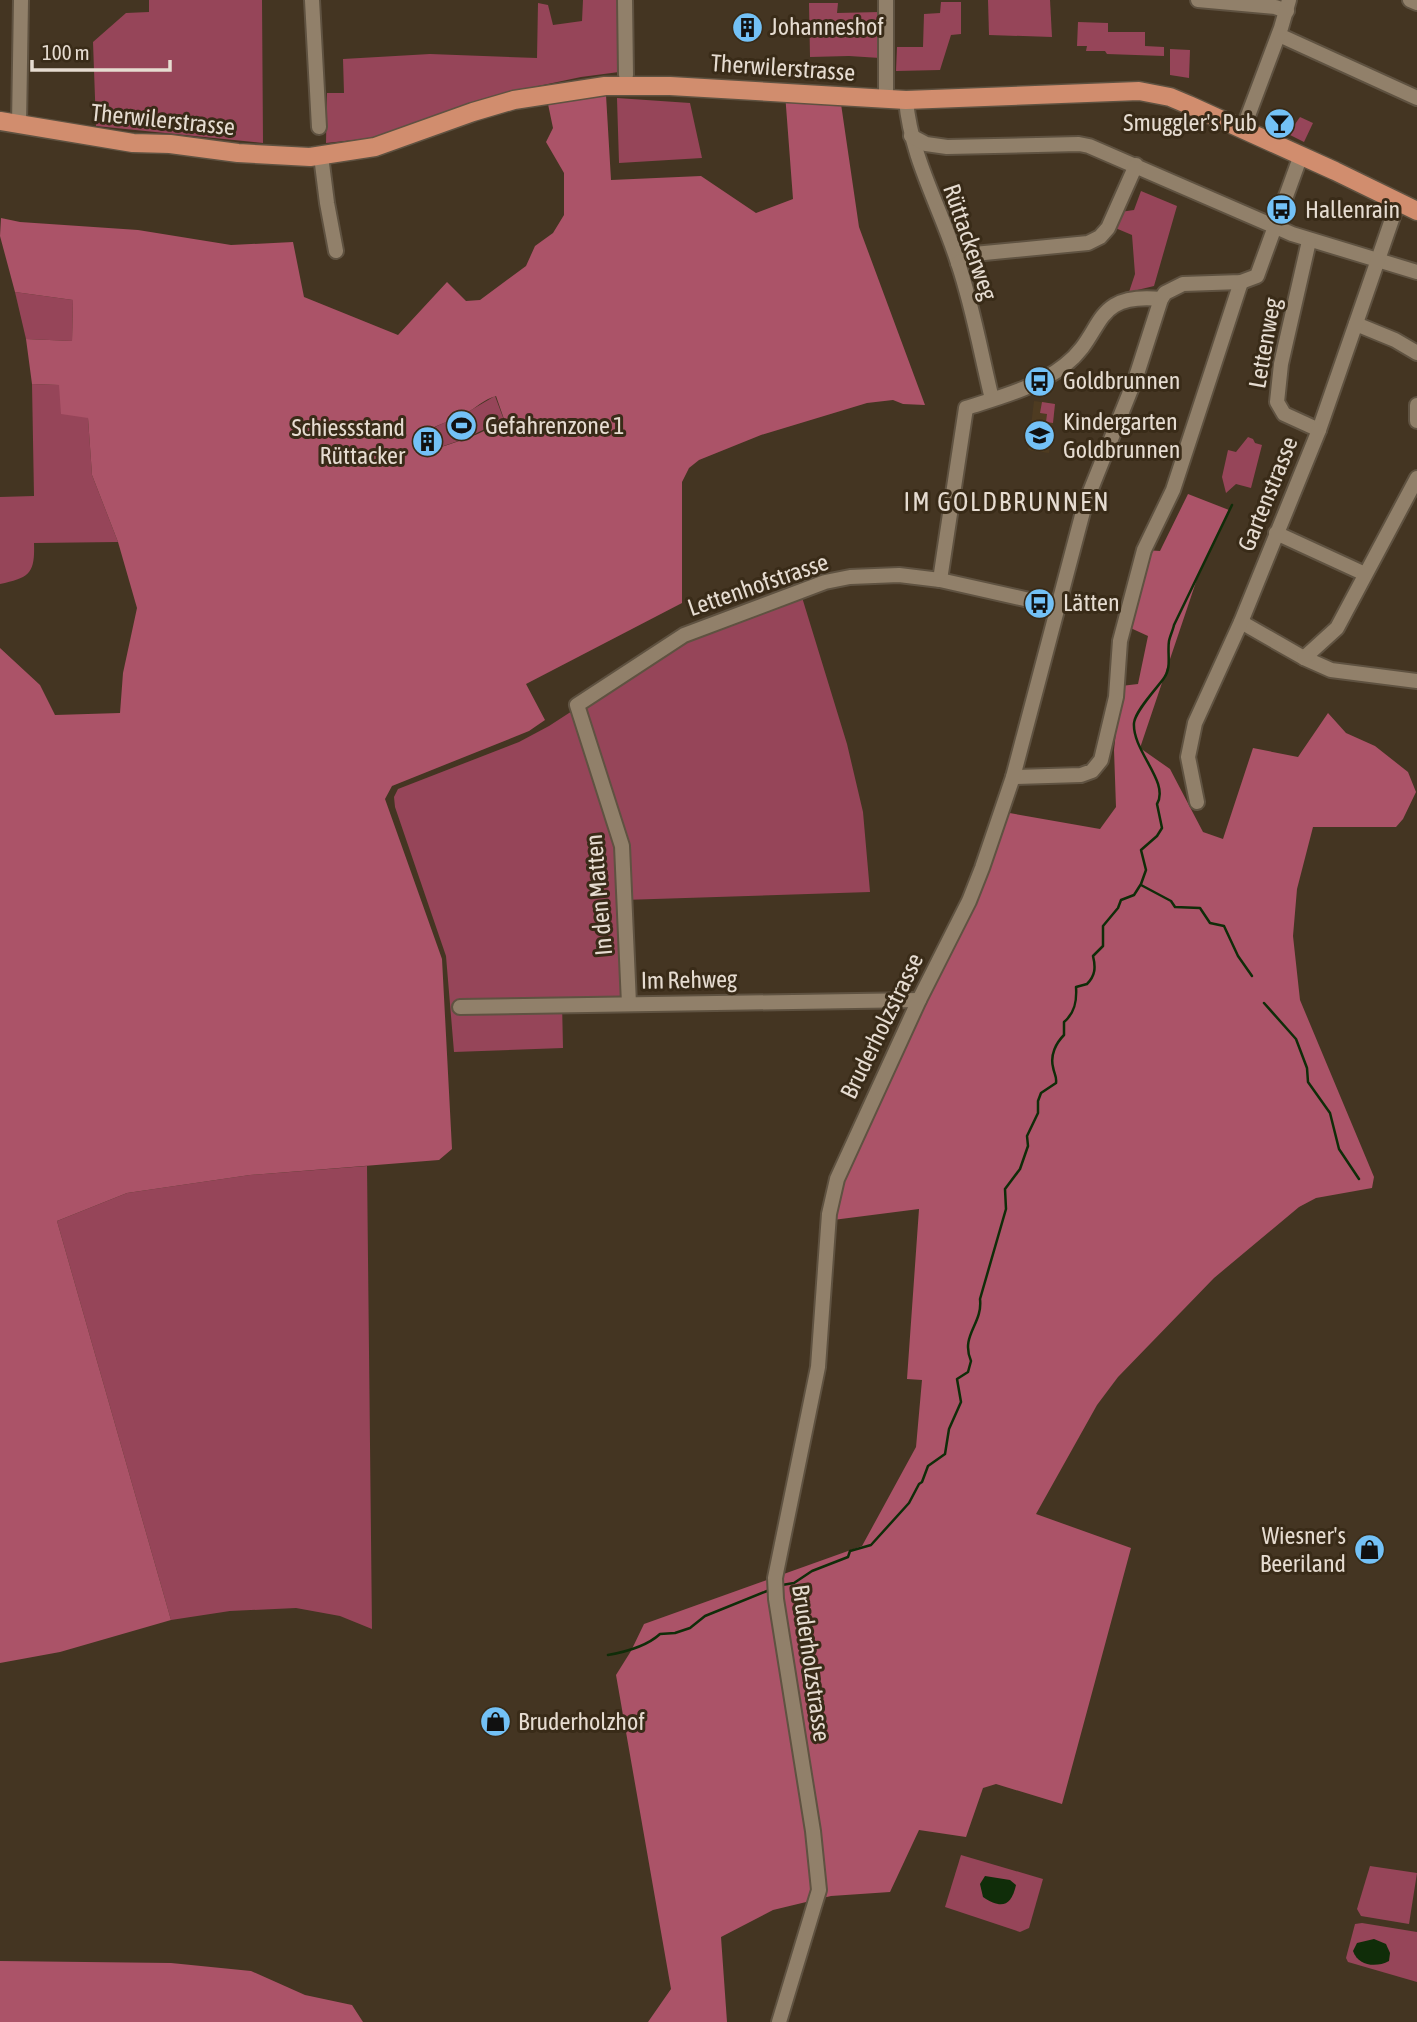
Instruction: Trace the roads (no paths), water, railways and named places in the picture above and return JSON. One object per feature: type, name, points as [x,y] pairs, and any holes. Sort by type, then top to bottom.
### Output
[{"type":"main road","name":"Therwilerstrasse","points":[[0,121],[133,143],[170,144],[275,155],[321,156],[374,147],[514,100],[591,87],[670,86],[906,100],[1139,91],[1170,97],[1301,155],[1417,211]]},
{"type":"street","points":[[19,125],[21,0]]},
{"type":"street","points":[[312,0],[319,127]]},
{"type":"street","points":[[625,0],[626,75]]},
{"type":"street","points":[[886,0],[886,99]]},
{"type":"street","points":[[1198,0],[1275,7],[1288,5],[1243,129]]},
{"type":"street","points":[[1410,0],[1417,3]]},
{"type":"street","points":[[1279,35],[1417,99]]},
{"type":"street","name":"Rüttackerweg","points":[[906,100],[917,160],[958,263],[992,399]]},
{"type":"street","points":[[911,136],[926,144],[947,147],[1079,144],[1101,150],[1309,241],[1417,271]]},
{"type":"street","points":[[940,580],[966,408],[1024,389],[1067,364],[1082,349],[1100,317],[1112,306],[1142,299],[1161,299],[1171,288],[1183,284],[1254,279],[1261,271],[1301,155]]},
{"type":"street","points":[[321,156],[336,251]]},
{"type":"street","points":[[958,263],[974,254],[1088,243],[1100,237],[1108,229],[1136,165]]},
{"type":"street","name":"Gartenstrasse","points":[[1197,802],[1188,757],[1195,723],[1241,622],[1319,430],[1398,202]]},
{"type":"street","name":"Lettenweg","points":[[1309,241],[1281,364],[1277,402],[1284,414],[1319,430]]},
{"type":"street","points":[[1013,777],[1081,775],[1092,771],[1101,760],[1116,697],[1120,641],[1134,584],[1144,550],[1176,480],[1241,282]]},
{"type":"street","name":"Bruderholzstrasse","points":[[779,2022],[820,1890],[775,1578],[818,1367],[829,1214],[837,1179],[850,1144],[969,901],[1013,777],[1085,504],[1136,377],[1161,299]]},
{"type":"street","points":[[1356,324],[1395,340],[1417,353]]},
{"type":"street","points":[[1417,405],[1417,421]]},
{"type":"street","points":[[1304,658],[1337,628],[1417,478]]},
{"type":"street","points":[[1276,533],[1364,574]]},
{"type":"street","name":"Lettenhofstrasse","points":[[577,705],[684,635],[825,582],[899,575],[940,580],[1056,606]]},
{"type":"street","points":[[1241,622],[1304,658],[1331,670],[1417,681]]},
{"type":"street","name":"In den Matten","points":[[577,705],[622,846],[629,1004]]},
{"type":"street","name":"Im Rehweg","points":[[460,1007],[919,1000]]},
{"type":"waterway","points":[[782,1585],[794,1583],[812,1571],[848,1557],[850,1551],[871,1545],[909,1503],[928,1466],[945,1454],[949,1429],[961,1402],[957,1379],[968,1372],[971,1361],[968,1344],[1006,1209],[1005,1189],[1020,1169],[1028,1146],[1027,1136],[1038,1113],[1041,1093],[1056,1083],[1053,1054],[1064,1035],[1064,1022],[1071,1015],[1076,987],[1087,984],[1092,978],[1095,968],[1093,956],[1103,946],[1103,926],[1121,900],[1134,895],[1141,884],[1146,870],[1141,850],[1162,828],[1157,804],[1159,786],[1135,734],[1135,718],[1166,674],[1169,665],[1169,641],[1174,625],[1232,505]]},
{"type":"waterway","points":[[1141,885],[1171,901],[1175,907],[1200,908],[1210,923],[1224,926],[1238,956],[1252,976]]},
{"type":"waterway","points":[[1264,1003],[1296,1039],[1307,1068],[1308,1082],[1330,1113],[1339,1149],[1359,1179]]},
{"type":"waterway","points":[[608,1655],[642,1645],[660,1634],[690,1628],[705,1616],[767,1591]]},
{"type":"place","name":"Johanneshof","points":[[747,27]]},
{"type":"place","name":"Smuggler's Pub","points":[[1280,123]]},
{"type":"place","name":"Hallenrain","points":[[1282,210]]},
{"type":"place","name":"Goldbrunnen","points":[[1040,381]]},
{"type":"place","name":"Gefahrenzone 1","points":[[462,426]]},
{"type":"place","name":"Kindergarten Goldbrunnen","points":[[1040,436]]},
{"type":"place","name":"Schiessstand Rüttacker","points":[[428,442]]},
{"type":"place","name":"Lätten","points":[[1040,603]]},
{"type":"place","name":"Wiesner's Beeriland","points":[[1369,1550]]},
{"type":"place","name":"Bruderholzhof","points":[[495,1722]]},
{"type":"district","name":"IM GOLDBRUNNEN","points":[[1007,502]]}]
